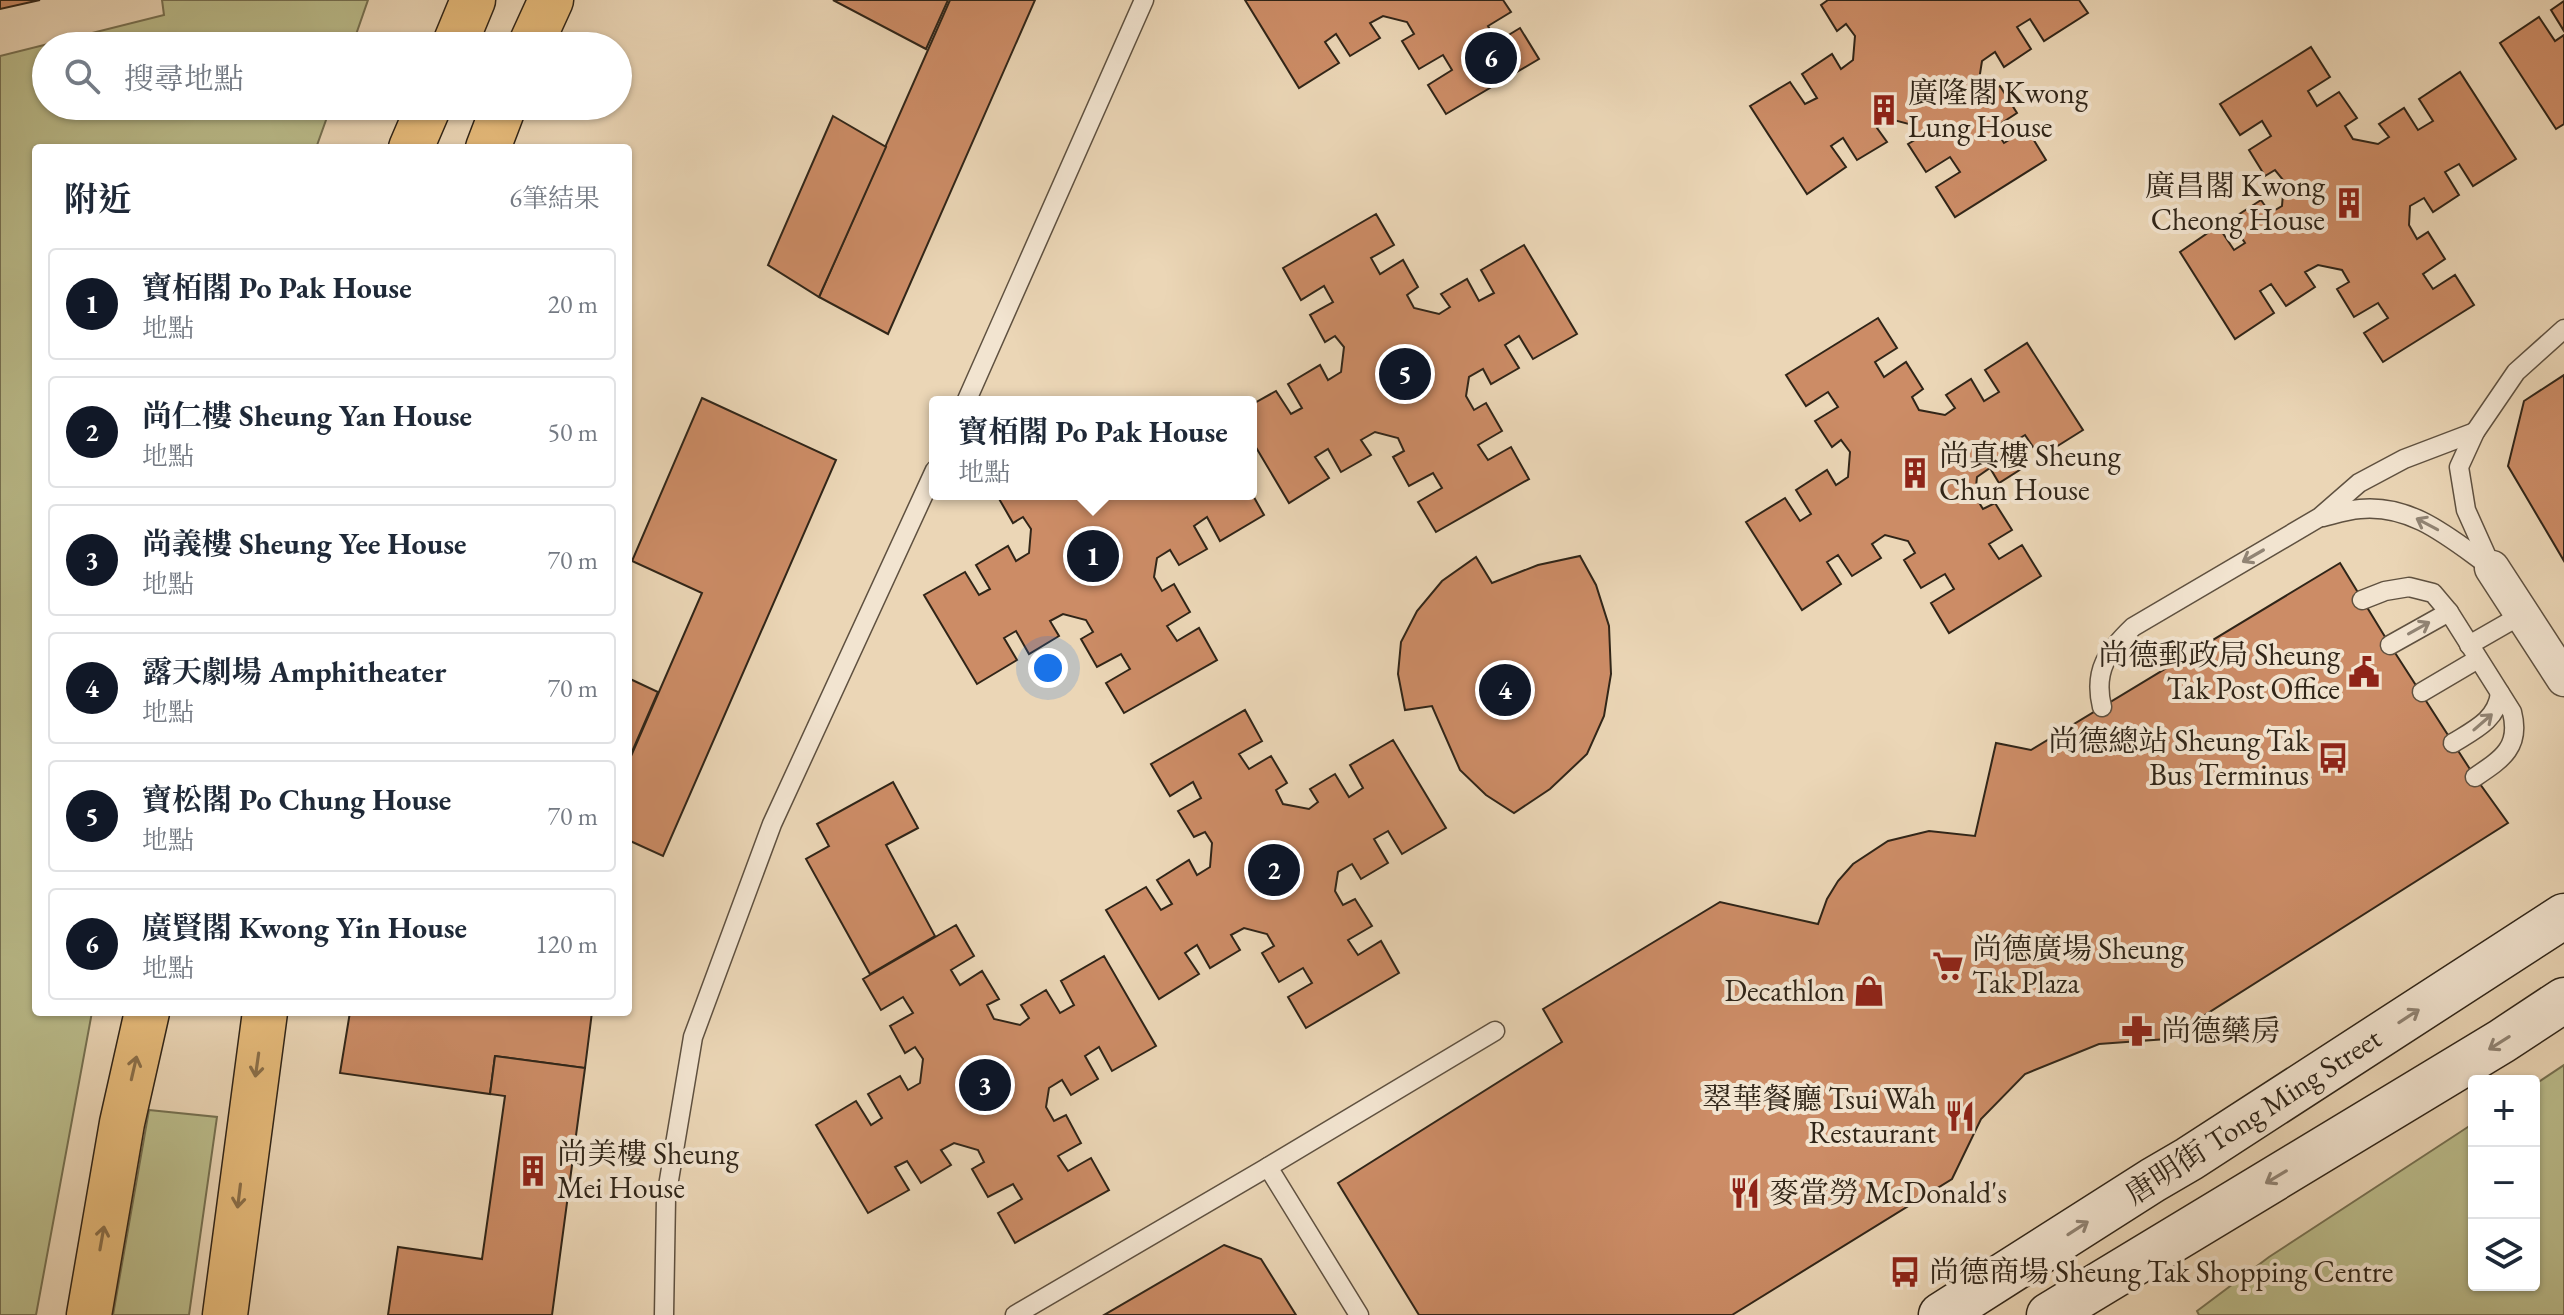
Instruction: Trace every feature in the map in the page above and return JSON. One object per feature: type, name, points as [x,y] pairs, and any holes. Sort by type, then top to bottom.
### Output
[{"type":"main road","points":[[460,32],[473,0]]},
{"type":"main road","points":[[536,32],[551,0]]},
{"type":"main road","points":[[413,144],[423,120]]},
{"type":"main road","points":[[490,144],[499,120]]},
{"type":"main road","name":"唐明街 Tong Ming Street","points":[[1941,1315],[2564,916]]},
{"type":"main road","name":"唐明街 Tong Ming Street","points":[[2049,1315],[2502,1041],[2564,1000]]},
{"type":"main road","points":[[89,1315],[122,1123],[146,1016]]},
{"type":"main road","points":[[225,1315],[264,1016]]},
{"type":"street","points":[[2492,568],[2564,679]]},
{"type":"lane","points":[[969,396],[1144,0]]},
{"type":"lane","points":[[2492,568],[2466,510],[2459,467],[2475,432],[2516,372],[2564,329]]},
{"type":"lane","points":[[2102,707],[2098,692],[2102,668],[2112,647],[2133,627],[2320,517],[2359,483],[2404,459],[2475,432]]},
{"type":"lane","points":[[664,1315],[666,1198],[693,1037],[772,824],[929,483]]},
{"type":"lane","points":[[2320,517],[2360,509],[2397,511],[2429,523],[2492,568]]},
{"type":"lane","points":[[2362,600],[2385,591],[2409,587],[2433,593],[2449,612],[2512,712],[2515,725],[2515,739],[2494,764],[2475,777]]},
{"type":"lane","points":[[2390,645],[2449,612]]},
{"type":"lane","points":[[2422,692],[2523,614]]},
{"type":"lane","points":[[2453,743],[2490,719],[2499,705],[2500,693]]},
{"type":"lane","points":[[1015,1315],[1495,1031]]},
{"type":"lane","points":[[1268,1167],[1359,1315]]},
{"type":"green space","points":[[162,0],[368,0],[357,32],[96,32],[164,15]]},
{"type":"green space","points":[[32,48],[32,120],[326,120],[317,144],[32,144],[32,1016],[91,1016],[36,1315],[0,1315],[0,56]]},
{"type":"green space","points":[[2564,1065],[2564,1315],[2199,1315],[2197,1311],[2269,1257],[2468,1127],[2468,1291],[2540,1291],[2540,1081]]},
{"type":"green space","points":[[149,1110],[217,1117],[189,1315],[113,1315]]},
{"type":"building","points":[[0,0],[40,0],[0,9]]},
{"type":"building","points":[[833,0],[948,0],[926,49]]},
{"type":"building","points":[[950,0],[1035,0],[888,334],[819,297]]},
{"type":"building","points":[[1245,0],[1503,0],[1511,12],[1488,26],[1497,42],[1520,28],[1539,59],[1446,114],[1428,85],[1452,70],[1443,55],[1419,69],[1402,41],[1414,34],[1407,22],[1383,16],[1370,23],[1380,38],[1350,56],[1336,34],[1325,42],[1339,63],[1299,88]]},
{"type":"building","name":"廣隆閣 Kwong Lung House","points":[[1828,0],[2079,0],[2088,13],[2044,41],[2030,19],[2017,27],[2031,49],[2004,67],[1995,52],[1982,61],[1979,80],[1988,93],[2000,86],[2017,113],[1994,128],[2004,143],[2027,129],[2046,160],[1955,217],[1936,187],[1960,172],[1950,157],[1926,172],[1908,144],[1920,137],[1913,125],[1890,119],[1877,128],[1887,142],[1857,160],[1843,138],[1831,146],[1846,167],[1807,194],[1750,106],[1790,82],[1805,104],[1817,98],[1802,74],[1832,54],[1841,69],[1853,60],[1855,36],[1846,24],[1837,31],[1821,5]]},
{"type":"building","points":[[2564,1],[2564,31],[2551,10]]},
{"type":"building","points":[[2539,17],[2555,41],[2564,35],[2564,124],[2556,129],[2500,43]]},
{"type":"building","name":"廣昌閣 Kwong Cheong House","points":[[2311,47],[2330,77],[2308,91],[2317,106],[2339,92],[2357,118],[2345,126],[2353,139],[2378,144],[2389,137],[2379,124],[2404,108],[2418,130],[2433,121],[2419,99],[2460,72],[2516,159],[2473,186],[2459,164],[2445,172],[2459,195],[2433,212],[2424,198],[2410,206],[2409,225],[2417,239],[2428,232],[2445,259],[2423,274],[2433,289],[2455,275],[2474,305],[2383,362],[2364,333],[2388,318],[2378,303],[2354,317],[2337,289],[2349,282],[2342,270],[2318,265],[2305,272],[2315,287],[2286,306],[2271,284],[2260,291],[2274,313],[2235,339],[2180,252],[2218,226],[2234,250],[2245,243],[2230,220],[2261,200],[2270,213],[2282,206],[2284,181],[2275,170],[2265,176],[2249,150],[2271,136],[2262,121],[2240,135],[2220,104]]},
{"type":"building","points":[[833,116],[886,147],[819,297],[768,265]]},
{"type":"building","points":[[1376,214],[1394,245],[1371,258],[1380,274],[1403,260],[1418,287],[1407,295],[1414,308],[1439,314],[1450,307],[1441,294],[1467,279],[1479,301],[1494,293],[1481,270],[1524,245],[1577,334],[1533,359],[1519,336],[1505,345],[1519,368],[1491,384],[1483,369],[1469,377],[1466,396],[1474,410],[1486,403],[1502,431],[1478,445],[1488,460],[1511,447],[1529,479],[1436,532],[1418,502],[1442,488],[1433,473],[1409,486],[1393,457],[1404,451],[1398,438],[1375,432],[1361,440],[1371,455],[1341,472],[1328,449],[1315,457],[1329,478],[1289,503],[1257,449],[1257,402],[1276,391],[1291,414],[1302,408],[1288,384],[1320,365],[1328,380],[1341,372],[1344,347],[1335,336],[1325,342],[1310,315],[1333,302],[1324,286],[1301,300],[1283,268]]},
{"type":"building","name":"尚真樓 Sheung Chun House","points":[[1878,318],[1897,348],[1875,362],[1884,377],[1906,362],[1923,389],[1912,397],[1919,410],[1945,415],[1955,408],[1946,395],[1971,379],[1984,401],[1999,392],[1985,370],[2027,343],[2083,430],[2040,457],[2025,435],[2012,443],[2026,466],[1999,483],[1990,468],[1977,477],[1975,496],[1983,509],[1995,503],[2012,530],[1989,544],[1999,559],[2022,545],[2041,576],[1949,633],[1931,603],[1954,589],[1945,574],[1921,588],[1904,560],[1915,553],[1908,541],[1885,535],[1872,544],[1881,558],[1852,576],[1838,555],[1827,562],[1841,584],[1802,610],[1746,522],[1785,498],[1800,521],[1811,514],[1796,490],[1827,470],[1836,485],[1848,477],[1850,452],[1841,440],[1832,447],[1815,421],[1838,407],[1828,392],[1806,406],[1786,375]]},
{"type":"building","points":[[2564,375],[2564,561],[2508,466],[2524,401]]},
{"type":"building","points":[[702,398],[836,460],[663,856],[632,842],[632,754],[702,593],[632,561]]},
{"type":"building","points":[[1000,500],[1256,500],[1264,515],[1220,541],[1207,517],[1194,526],[1207,549],[1179,565],[1170,550],[1157,558],[1154,577],[1162,591],[1174,584],[1190,612],[1167,626],[1177,641],[1199,628],[1217,660],[1124,713],[1106,683],[1130,669],[1121,654],[1097,667],[1081,639],[1093,632],[1086,620],[1063,614],[1050,621],[1059,636],[1029,654],[1016,631],[1004,638],[1017,660],[977,684],[924,595],[965,572],[979,595],[990,589],[976,565],[1008,546],[1016,561],[1029,553],[1031,529],[1023,517],[1013,523]]},
{"type":"building","points":[[1580,556],[1596,585],[1609,626],[1611,674],[1604,716],[1587,754],[1550,789],[1514,813],[1486,795],[1460,770],[1432,706],[1405,710],[1398,674],[1401,642],[1417,611],[1442,581],[1476,557],[1492,583],[1538,565]]},
{"type":"building","name":"尚德廣場 Sheung Tak Plaza","points":[[2340,563],[2475,777],[2508,823],[2167,1039],[2099,1044],[2025,1074],[1981,1119],[1952,1179],[1732,1315],[1419,1315],[1338,1183],[1562,1042],[1543,1009],[1720,902],[1818,924],[1838,881],[1853,864],[1888,841],[1929,831],[1975,836],[1996,743],[2031,750]]},
{"type":"building","points":[[632,680],[658,692],[632,752]]},
{"type":"building","points":[[1245,710],[1262,741],[1239,754],[1249,769],[1271,756],[1287,783],[1276,790],[1283,804],[1309,809],[1318,802],[1310,789],[1335,774],[1349,797],[1363,788],[1350,765],[1393,740],[1446,828],[1402,854],[1388,831],[1374,839],[1388,863],[1361,879],[1352,864],[1338,872],[1335,891],[1343,905],[1355,899],[1372,926],[1348,940],[1358,955],[1381,941],[1399,973],[1306,1028],[1288,997],[1312,983],[1303,968],[1279,982],[1262,953],[1274,946],[1267,934],[1244,928],[1231,935],[1240,950],[1210,968],[1197,945],[1185,953],[1199,974],[1159,999],[1106,910],[1146,887],[1161,910],[1172,904],[1157,880],[1189,860],[1197,875],[1210,867],[1212,843],[1205,832],[1194,837],[1178,811],[1201,798],[1193,782],[1170,796],[1151,764]]},
{"type":"building","points":[[893,782],[918,828],[886,845],[935,936],[870,974],[806,859],[829,846],[817,824]]},
{"type":"building","points":[[956,925],[974,956],[951,970],[960,985],[982,971],[999,999],[987,1005],[994,1019],[1020,1025],[1029,1018],[1021,1005],[1046,990],[1060,1013],[1074,1005],[1061,981],[1104,956],[1156,1046],[1112,1071],[1099,1047],[1085,1056],[1098,1079],[1071,1095],[1062,1080],[1049,1088],[1046,1107],[1054,1121],[1066,1115],[1081,1143],[1058,1156],[1068,1171],[1091,1158],[1109,1190],[1015,1243],[998,1213],[1022,1199],[1013,1184],[988,1197],[972,1169],[984,1162],[978,1150],[954,1143],[941,1150],[951,1165],[921,1183],[907,1161],[895,1167],[909,1190],[868,1213],[816,1125],[856,1101],[871,1125],[882,1118],[868,1094],[900,1076],[908,1090],[920,1083],[923,1059],[915,1047],[905,1053],[890,1026],[913,1013],[903,997],[881,1010],[863,979]]},
{"type":"building","name":"尚美樓 Sheung Mei House","points":[[349,1016],[592,1016],[585,1068],[495,1056],[490,1094],[340,1073]]},
{"type":"building","name":"尚美樓 Sheung Mei House","points":[[495,1056],[585,1068],[552,1315],[388,1315],[398,1247],[482,1259],[505,1096],[490,1094]]},
{"type":"building","points":[[1224,1245],[1261,1259],[1296,1315],[1104,1315]]},
{"type":"place","name":"廣賢閣 Kwong Yin House","points":[[1491,58]]},
{"type":"place","name":"廣隆閣 Kwong Lung House","points":[[1884,110]]},
{"type":"place","name":"廣昌閣 Kwong Cheong House","points":[[2349,203]]},
{"type":"place","name":"寶松閣 Po Chung House","points":[[1405,374]]},
{"type":"place","name":"尚真樓 Sheung Chun House","points":[[1915,473]]},
{"type":"place","name":"寶栢閣 Po Pak House","points":[[1093,556]]},
{"type":"place","name":"尚德郵政局 Sheung Tak Post Office","points":[[2364,672]]},
{"type":"place","name":"露天劇場 Amphitheater","points":[[1505,690]]},
{"type":"place","name":"尚德總站 Sheung Tak Bus Terminus","points":[[2333,758]]},
{"type":"place","name":"尚仁樓 Sheung Yan House","points":[[1274,870]]},
{"type":"place","name":"尚德廣場 Sheung Tak Plaza","points":[[1948,966]]},
{"type":"place","name":"Decathlon","points":[[1869,991]]},
{"type":"place","name":"尚德藥房","points":[[2137,1031]]},
{"type":"place","name":"尚義樓 Sheung Yee House","points":[[985,1085]]},
{"type":"place","name":"翠華餐廳 Tsui Wah Restaurant","points":[[1960,1116]]},
{"type":"place","name":"尚美樓 Sheung Mei House","points":[[533,1171]]},
{"type":"place","name":"麥當勞 McDonald's","points":[[1745,1193]]},
{"type":"place","name":"尚德商場 Sheung Tak Shopping Centre","points":[[1905,1272]]}]
